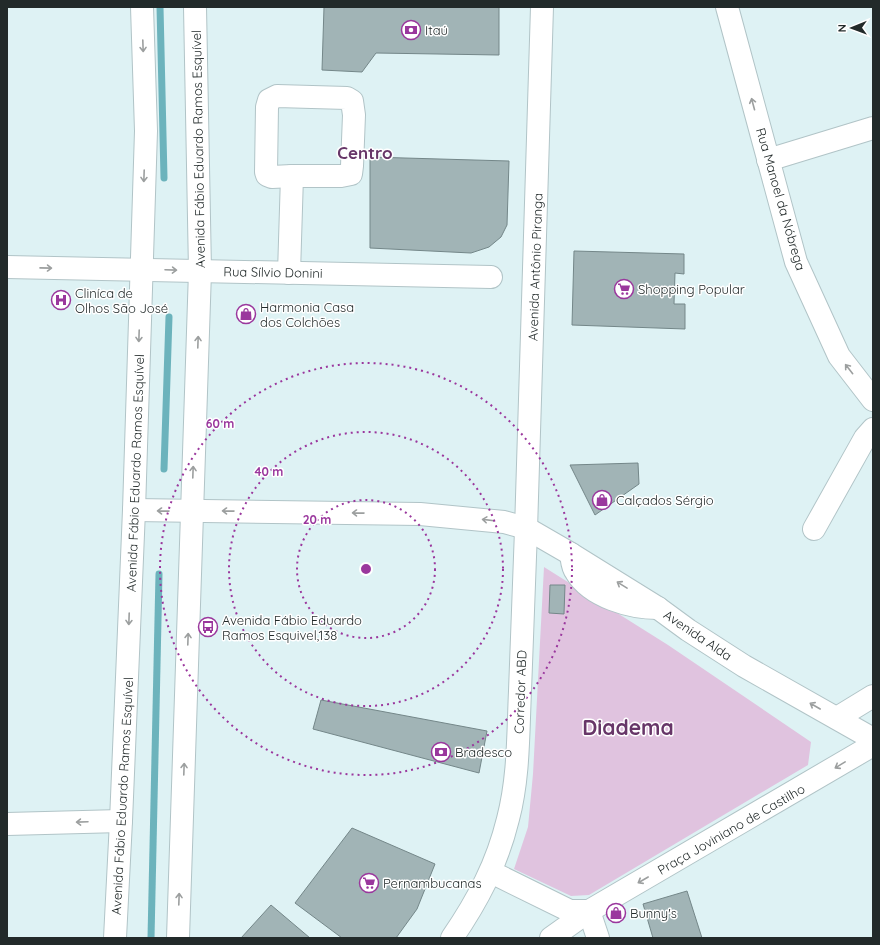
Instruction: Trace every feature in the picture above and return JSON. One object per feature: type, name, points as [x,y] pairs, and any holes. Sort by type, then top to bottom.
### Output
[{"type":"main road","name":"Avenida Fábio Eduardo Ramos Esquível","points":[[115,938],[134,510],[146,131],[142,7]]},
{"type":"main road","name":"Avenida Fábio Eduardo Ramos Esquível","points":[[178,938],[200,271],[195,7]]},
{"type":"main road","name":"Avenida Antônio Piranga","points":[[526,528],[537,212],[542,7]]},
{"type":"main road","name":"Rua Manoel da Nóbrega","points":[[727,7],[796,262],[839,356],[873,400]]},
{"type":"main road","points":[[277,96],[347,98],[352,101],[354,115],[352,166],[350,174],[341,176],[292,176],[272,177],[267,175],[266,172],[267,107],[269,100],[277,96]]},
{"type":"main road","points":[[768,160],[873,128]]},
{"type":"main road","points":[[289,273],[292,176]]},
{"type":"main road","name":"Rua Sílvio Donini","points":[[7,267],[491,277]]},
{"type":"main road","points":[[814,529],[865,438],[873,429]]},
{"type":"main road","name":"Avenida Alda","points":[[134,510],[420,514],[497,521],[526,528],[658,608],[688,630],[744,666],[873,739]]},
{"type":"main road","name":"Corredor ABD","points":[[452,938],[472,908],[491,872],[507,825],[515,788],[518,755],[526,528]]},
{"type":"main road","points":[[837,718],[873,696]]},
{"type":"main road","name":"Praça Joviniano de Castilho","points":[[551,938],[589,912],[873,745]]},
{"type":"main road","points":[[7,824],[121,821]]},
{"type":"main road","points":[[491,872],[570,911],[589,912],[598,938]]},
{"type":"shaded area","points":[[544,567],[668,645],[811,742],[808,765],[589,895],[571,896],[514,869],[528,827],[533,774]]},
{"type":"building","name":"Itaú","points":[[324,7],[499,7],[499,55],[376,53],[362,72],[322,70]]},
{"type":"building","points":[[370,157],[509,161],[507,225],[501,237],[489,247],[471,253],[370,248]]},
{"type":"building","name":"Shopping Popular","points":[[574,251],[684,254],[684,274],[675,273],[674,304],[685,304],[685,329],[572,325]]},
{"type":"building","name":"Calçados Sérgio","points":[[638,463],[639,484],[595,515],[570,465]]},
{"type":"building","points":[[550,585],[565,585],[564,614],[549,613]]},
{"type":"building","name":"Bradesco","points":[[321,700],[487,731],[479,773],[313,729]]},
{"type":"building","name":"Pernambucanas","points":[[352,828],[435,864],[417,909],[396,938],[342,938],[295,903]]},
{"type":"building","points":[[687,891],[702,938],[653,938],[643,904]]},
{"type":"building","points":[[271,905],[310,938],[241,938]]},
{"type":"waterway","points":[[160,7],[164,178]]},
{"type":"waterway","points":[[164,469],[169,317]]},
{"type":"waterway","points":[[151,938],[159,574]]},
{"type":"place","name":"Itaú","points":[[411,30]]},
{"type":"place","name":"Shopping Popular","points":[[624,289]]},
{"type":"place","name":"Cliníca de Olhos São José","points":[[61,300]]},
{"type":"place","name":"Harmonia Casa dos Colchões","points":[[246,314]]},
{"type":"place","name":"Calçados Sérgio","points":[[602,500]]},
{"type":"place","name":"Avenida Fábio Eduardo Ramos Esquivel,138","points":[[208,627]]},
{"type":"place","name":"Bradesco","points":[[441,752]]},
{"type":"place","name":"Pernambucanas","points":[[369,883]]},
{"type":"place","name":"Bunny's","points":[[616,913]]},
{"type":"district","name":"Centro","points":[[365,153]]},
{"type":"district","name":"Diadema","points":[[628,728]]}]
